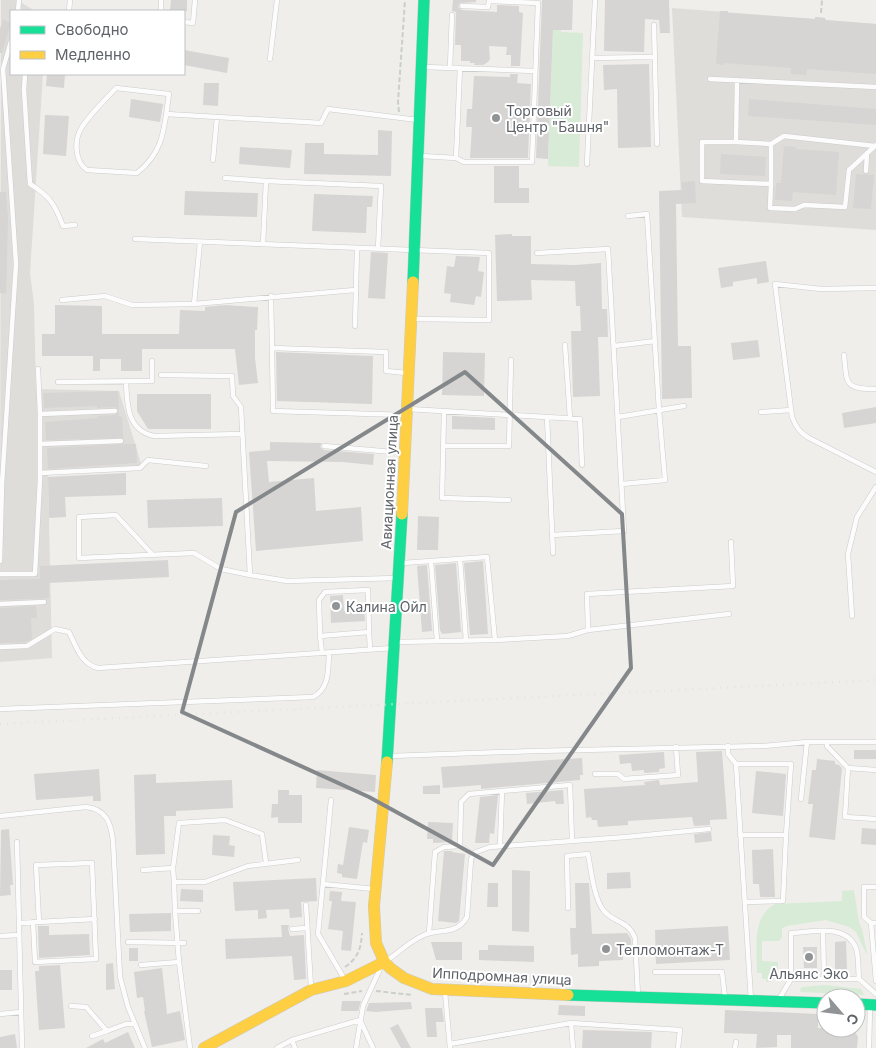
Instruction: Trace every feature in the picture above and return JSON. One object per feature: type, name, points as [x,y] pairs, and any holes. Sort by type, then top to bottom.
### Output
[{"type":"main road","name":"Авиационная улица","points":[[384,962],[379,953],[375,934],[375,889],[388,756],[400,563],[420,156],[424,0]]},
{"type":"main road","points":[[204,1048],[311,990],[346,981],[384,962]]},
{"type":"main road","name":"Ипподромная улица","points":[[384,962],[391,970],[407,980],[432,989],[638,998],[816,1003]]},
{"type":"lane","points":[[185,22],[193,23],[195,0]]},
{"type":"lane","points":[[270,59],[276,0]]},
{"type":"lane","points":[[587,164],[595,0]]},
{"type":"lane","points":[[420,156],[456,158],[464,162],[532,162],[538,2],[489,1],[488,7],[462,6]]},
{"type":"lane","points":[[450,68],[452,15]]},
{"type":"lane","points":[[654,25],[656,144]]},
{"type":"lane","points":[[0,561],[2,484],[16,264],[3,77],[4,61],[10,44]]},
{"type":"lane","points":[[592,58],[654,57]]},
{"type":"lane","points":[[423,66],[535,71]]},
{"type":"lane","points":[[456,158],[460,68]]},
{"type":"lane","points":[[25,75],[24,90],[30,184],[44,192],[56,207],[63,226],[74,225]]},
{"type":"lane","points":[[710,79],[876,87]]},
{"type":"lane","points":[[736,142],[737,80]]},
{"type":"lane","points":[[116,88],[169,94],[166,114],[160,146],[151,162],[137,173],[87,170],[81,164],[76,152],[81,128],[116,88]]},
{"type":"lane","points":[[166,114],[321,124],[328,109],[421,120]]},
{"type":"lane","points":[[213,160],[217,117]]},
{"type":"lane","points":[[770,184],[702,180],[702,142],[771,144],[784,136],[875,146]]},
{"type":"lane","points":[[771,144],[770,208],[795,209],[804,205],[845,207],[849,170],[875,146]]},
{"type":"lane","points":[[866,171],[867,154]]},
{"type":"lane","points":[[224,178],[381,186],[378,249]]},
{"type":"lane","points":[[263,244],[266,181]]},
{"type":"lane","points":[[622,484],[665,480],[647,214],[628,216]]},
{"type":"lane","points":[[135,239],[489,253],[489,320],[412,319]]},
{"type":"lane","points":[[194,304],[200,242]]},
{"type":"lane","points":[[355,326],[357,248]]},
{"type":"lane","points":[[537,253],[608,249],[622,484],[624,532],[552,535]]},
{"type":"lane","points":[[876,288],[821,289],[775,284],[791,410],[796,427],[802,433],[876,472]]},
{"type":"lane","points":[[62,300],[105,296],[132,305],[194,304],[355,290]]},
{"type":"lane","points":[[271,296],[273,411],[444,412],[580,419],[582,465]]},
{"type":"lane","points":[[614,346],[655,341]]},
{"type":"lane","points":[[566,345],[570,418]]},
{"type":"lane","points":[[272,348],[386,352],[386,371],[409,373]]},
{"type":"lane","points":[[844,355],[847,379],[850,385],[857,389],[876,389]]},
{"type":"lane","points":[[444,446],[509,446],[512,360]]},
{"type":"lane","points":[[58,382],[152,381],[152,361]]},
{"type":"lane","points":[[0,574],[35,574],[40,473],[38,369]]},
{"type":"lane","points":[[161,375],[232,376],[233,396],[241,407],[250,575]]},
{"type":"lane","points":[[126,382],[129,415],[138,428],[148,434],[154,436],[242,434]]},
{"type":"lane","points":[[618,417],[684,406]]},
{"type":"lane","points":[[761,412],[791,410]]},
{"type":"lane","points":[[40,414],[115,411]]},
{"type":"lane","points":[[444,412],[442,498],[509,500]]},
{"type":"lane","points":[[547,417],[553,553]]},
{"type":"lane","points":[[40,444],[121,441]]},
{"type":"lane","points":[[324,446],[405,454]]},
{"type":"lane","points":[[40,473],[140,468],[148,460],[206,466]]},
{"type":"lane","points":[[852,616],[848,554],[857,517],[876,487]]},
{"type":"lane","points":[[152,554],[116,515],[79,517],[79,558],[194,553],[221,569],[287,580],[398,578]]},
{"type":"lane","points":[[588,630],[587,594],[733,586],[731,542]]},
{"type":"lane","points":[[400,563],[487,556],[495,640]]},
{"type":"lane","points":[[460,558],[466,641]]},
{"type":"lane","points":[[431,560],[437,641]]},
{"type":"lane","points":[[322,653],[319,600],[324,592],[368,590],[370,650]]},
{"type":"lane","points":[[0,604],[44,602]]},
{"type":"lane","points":[[0,647],[27,646],[55,629],[69,632],[83,660],[87,664],[98,668],[370,650],[395,645],[437,641],[568,636],[588,630],[729,614]]},
{"type":"lane","points":[[320,636],[369,632]]},
{"type":"lane","points":[[0,709],[314,696],[322,691],[328,677],[329,652]]},
{"type":"lane","points":[[388,756],[764,746],[807,742],[876,742]]},
{"type":"lane","points":[[801,799],[807,742]]},
{"type":"lane","points":[[827,742],[827,746],[848,768],[876,770]]},
{"type":"lane","points":[[728,746],[728,754],[736,764],[751,1001]]},
{"type":"lane","points":[[596,774],[618,774],[624,779],[678,775],[676,748]]},
{"type":"lane","points":[[736,764],[791,764],[783,900],[745,902]]},
{"type":"lane","points":[[848,768],[845,817],[876,819]]},
{"type":"lane","points":[[460,846],[460,806],[463,799],[474,793],[570,785],[572,841]]},
{"type":"lane","points":[[500,846],[502,791]]},
{"type":"lane","points":[[332,800],[318,934],[346,981]]},
{"type":"lane","points":[[0,816],[86,807],[98,810],[108,818],[111,824],[113,841],[120,977],[128,1007],[145,1048]]},
{"type":"lane","points":[[190,1048],[179,962],[175,911],[173,868],[179,823],[225,820],[262,834],[266,863]]},
{"type":"lane","points":[[356,1048],[360,1020],[369,990],[384,962],[420,937],[430,933],[453,931],[467,918],[470,860],[473,854],[479,850],[500,846],[626,837],[709,828]]},
{"type":"lane","points":[[740,835],[786,835]]},
{"type":"lane","points":[[17,842],[22,1048]]},
{"type":"lane","points":[[430,933],[435,852],[444,847],[460,846],[473,854]]},
{"type":"lane","points":[[568,908],[566,856],[588,854],[602,909],[610,916],[626,924],[634,933],[638,998]]},
{"type":"lane","points":[[174,882],[205,882],[248,866],[298,860]]},
{"type":"lane","points":[[92,863],[94,919],[96,959],[35,962],[36,865],[92,863]]},
{"type":"lane","points":[[143,870],[173,868]]},
{"type":"lane","points":[[323,884],[375,889]]},
{"type":"lane","points":[[876,887],[864,887],[864,917],[873,923],[876,981]]},
{"type":"lane","points":[[306,905],[311,990]]},
{"type":"lane","points":[[175,911],[198,911]]},
{"type":"lane","points":[[18,923],[94,919]]},
{"type":"lane","points":[[292,929],[307,928]]},
{"type":"lane","points":[[823,931],[824,978]]},
{"type":"lane","points":[[777,1002],[791,979],[791,933],[838,931],[847,936],[854,944],[858,958],[859,979]]},
{"type":"lane","points":[[0,936],[19,935]]},
{"type":"lane","points":[[128,942],[184,943]]},
{"type":"lane","points":[[140,965],[179,962]]},
{"type":"lane","points":[[655,972],[722,972],[725,1000]]},
{"type":"lane","points":[[791,979],[859,979],[876,994]]},
{"type":"lane","points":[[445,990],[450,1046],[571,1024],[680,1030],[678,1048]]},
{"type":"lane","points":[[869,1048],[873,1005]]},
{"type":"lane","points":[[71,1006],[86,1007],[108,1030]]},
{"type":"lane","points":[[0,1014],[21,1012]]},
{"type":"lane","points":[[277,1048],[292,1040],[360,1020]]},
{"type":"lane","points":[[360,1020],[373,1048]]},
{"type":"lane","points":[[92,1036],[126,1024],[134,1024]]},
{"type":"lane","points":[[571,1024],[573,1048]]},
{"type":"lane","points":[[292,1040],[295,1048]]},
{"type":"lane","points":[[735,1048],[736,1042]]},
{"type":"path","points":[[399,118],[398,102],[405,0]]},
{"type":"path","points":[[821,13],[822,0]]},
{"type":"path","points":[[339,971],[358,955],[363,926]]},
{"type":"highlighted area","points":[[465,372],[622,514],[631,668],[493,865],[369,797],[182,712],[236,512]]},
{"type":"shaded area","points":[[1,0],[17,0],[33,10],[10,10],[10,75],[43,75],[30,273],[34,304],[36,389],[119,391],[143,470],[48,474],[52,658],[0,662]]},
{"type":"shaded area","points":[[672,8],[815,19],[815,17],[825,18],[826,20],[876,24],[876,230],[682,217]]},
{"type":"green space","points":[[554,0],[562,0],[561,32],[583,33],[579,167],[548,166]]},
{"type":"green space","points":[[854,890],[859,922],[867,953],[856,932],[849,927],[826,920],[787,926],[782,928],[782,937],[779,941],[762,941],[762,961],[778,962],[778,970],[771,970],[771,982],[766,982],[766,979],[762,979],[762,973],[757,973],[756,945],[759,925],[767,910],[775,904],[842,901],[842,891]]},
{"type":"green space","points":[[825,985],[852,988],[816,988],[816,993],[801,992],[802,987]]},
{"type":"building","points":[[171,0],[187,0],[187,11],[170,10]]},
{"type":"building","points":[[453,0],[476,0],[476,2],[460,3],[458,7],[462,10],[497,12],[497,5],[519,6],[519,12],[523,13],[520,66],[511,66],[511,55],[506,55],[507,47],[489,46],[490,59],[483,65],[474,65],[475,63],[470,63],[470,61],[461,61],[461,45],[455,45],[456,12],[452,11]]},
{"type":"building","points":[[542,0],[573,0],[572,30],[553,30],[548,159],[536,158]]},
{"type":"building","points":[[605,0],[669,0],[670,33],[660,33],[659,20],[645,19],[644,52],[604,51]]},
{"type":"building","points":[[720,11],[815,19],[815,17],[825,18],[825,20],[876,24],[876,74],[807,69],[806,75],[791,74],[791,68],[716,64]]},
{"type":"building","points":[[3,19],[10,22],[2,53],[0,53],[0,29]]},
{"type":"building","points":[[185,50],[229,58],[227,73],[185,65]]},
{"type":"building","points":[[649,64],[651,147],[618,148],[617,89],[604,90],[603,65]]},
{"type":"building","name":"Торговый Центр \"Башня\"","points":[[510,74],[518,74],[517,83],[531,84],[528,158],[470,158],[472,127],[466,127],[467,109],[472,109],[474,76],[510,77]]},
{"type":"building","points":[[47,75],[65,75],[64,88],[46,86]]},
{"type":"building","points":[[204,83],[219,83],[218,106],[203,105]]},
{"type":"building","points":[[131,99],[163,104],[160,122],[129,117]]},
{"type":"building","points":[[749,99],[876,109],[876,125],[748,116]]},
{"type":"building","points":[[45,115],[69,116],[66,156],[43,154]]},
{"type":"building","points":[[378,130],[392,131],[391,176],[304,174],[305,143],[324,143],[324,154],[378,155]]},
{"type":"building","points":[[784,146],[796,147],[795,149],[839,152],[836,195],[793,192],[792,201],[775,200],[776,183],[781,183]]},
{"type":"building","points":[[240,147],[292,150],[290,168],[239,164]]},
{"type":"building","points":[[721,154],[766,157],[765,176],[720,174]]},
{"type":"building","points":[[494,166],[519,166],[519,188],[529,188],[529,203],[494,203]]},
{"type":"building","points":[[856,174],[874,175],[871,209],[853,208]]},
{"type":"building","points":[[695,181],[696,203],[676,204],[678,346],[691,346],[692,398],[662,399],[659,191],[682,190],[681,182]]},
{"type":"building","points":[[185,191],[258,193],[257,217],[184,215]]},
{"type":"building","points":[[0,192],[6,192],[8,218],[6,294],[0,293]]},
{"type":"building","points":[[314,194],[373,196],[372,207],[367,207],[366,233],[312,231]]},
{"type":"building","points":[[512,234],[512,236],[531,236],[531,264],[575,265],[601,263],[602,309],[607,309],[608,337],[598,337],[600,396],[573,397],[571,331],[581,331],[580,306],[576,306],[575,281],[531,280],[532,300],[497,301],[495,235]]},
{"type":"building","points":[[371,252],[388,253],[385,299],[368,298]]},
{"type":"building","points":[[456,256],[480,257],[478,271],[484,272],[481,297],[476,296],[474,305],[450,302],[451,294],[444,293],[447,266],[454,267]]},
{"type":"building","points":[[766,261],[769,282],[757,284],[757,278],[733,282],[733,286],[721,288],[718,268]]},
{"type":"building","points":[[55,305],[102,306],[102,334],[179,334],[180,310],[205,311],[205,307],[225,305],[258,307],[257,330],[255,330],[255,358],[258,383],[239,385],[235,349],[142,349],[142,371],[121,371],[121,359],[100,359],[100,371],[93,371],[93,356],[42,356],[42,334],[55,334]]},
{"type":"building","points":[[758,340],[760,357],[733,360],[731,343]]},
{"type":"building","points":[[276,352],[373,356],[372,404],[277,401]]},
{"type":"building","points":[[443,352],[485,353],[484,396],[442,395]]},
{"type":"building","points":[[118,391],[119,410],[115,407],[97,408],[97,406],[44,408],[43,393]]},
{"type":"building","points":[[137,394],[211,394],[211,429],[148,429],[137,411]]},
{"type":"building","points":[[876,407],[876,423],[844,428],[842,413]]},
{"type":"building","points":[[119,412],[119,417],[122,416],[123,438],[46,440],[45,422],[98,418],[97,416],[115,415]]},
{"type":"building","points":[[452,416],[495,418],[495,430],[452,429]]},
{"type":"building","points":[[270,442],[322,443],[320,447],[324,450],[374,454],[373,465],[342,462],[267,461],[269,482],[314,478],[316,511],[361,507],[363,541],[256,551],[249,452],[270,450]]},
{"type":"building","points":[[136,444],[137,463],[48,469],[47,448]]},
{"type":"building","points":[[126,473],[126,495],[65,497],[66,517],[49,518],[48,477]]},
{"type":"building","points":[[222,498],[223,526],[148,528],[147,500]]},
{"type":"building","points":[[418,516],[439,517],[438,550],[417,550]]},
{"type":"building","points":[[168,560],[169,577],[49,583],[49,598],[0,600],[0,580],[40,579],[40,566]]},
{"type":"building","points":[[483,561],[488,634],[470,635],[464,563]]},
{"type":"building","points":[[456,563],[461,632],[442,634],[440,630],[435,565]]},
{"type":"building","points":[[427,565],[432,631],[422,632],[417,566]]},
{"type":"building","points":[[343,595],[344,611],[364,610],[365,621],[331,623],[330,596]]},
{"type":"building","points":[[36,606],[37,618],[31,618],[32,639],[26,642],[0,643],[0,608]]},
{"type":"building","points":[[854,750],[876,750],[876,759],[854,759]]},
{"type":"building","points":[[722,751],[727,819],[710,820],[710,825],[694,826],[692,817],[628,821],[628,825],[598,827],[597,820],[592,820],[591,817],[586,818],[584,789],[645,785],[644,782],[659,780],[660,785],[698,782],[696,752]]},
{"type":"building","points":[[664,752],[665,768],[659,769],[659,772],[644,773],[644,770],[632,771],[631,763],[620,764],[619,755]]},
{"type":"building","points":[[582,758],[583,775],[580,775],[580,780],[481,789],[481,785],[443,788],[441,767]]},
{"type":"building","points":[[817,759],[835,761],[835,764],[842,768],[835,840],[809,837],[813,804],[808,804],[812,770],[816,770]]},
{"type":"building","points":[[99,769],[101,801],[93,801],[93,796],[36,800],[34,774]]},
{"type":"building","points":[[317,770],[376,775],[375,792],[316,788]]},
{"type":"building","points":[[756,771],[786,774],[783,816],[752,813]]},
{"type":"building","points":[[156,774],[156,783],[232,780],[233,808],[176,811],[176,816],[164,816],[165,854],[136,855],[134,775]]},
{"type":"building","points":[[440,785],[440,794],[423,794],[423,786]]},
{"type":"building","points":[[278,790],[289,790],[289,795],[302,795],[302,823],[278,823],[278,817],[271,818],[272,804],[278,804]]},
{"type":"building","points":[[563,790],[564,804],[556,804],[555,801],[527,804],[526,793]]},
{"type":"building","points":[[498,795],[494,834],[490,833],[489,843],[475,843],[480,797]]},
{"type":"building","points":[[428,822],[453,823],[452,842],[433,843],[433,839],[427,839]]},
{"type":"building","points":[[349,827],[369,830],[367,843],[363,842],[357,879],[342,877],[342,874],[337,873],[338,864],[343,865]]},
{"type":"building","points":[[862,828],[876,829],[876,845],[861,844]]},
{"type":"building","points":[[9,829],[13,885],[10,885],[11,895],[0,896],[1,830]]},
{"type":"building","points":[[711,832],[712,841],[695,843],[694,834]]},
{"type":"building","points":[[213,835],[230,836],[229,845],[235,846],[234,857],[212,855]]},
{"type":"building","points":[[773,849],[775,897],[760,897],[759,884],[753,884],[752,850]]},
{"type":"building","points":[[444,851],[465,854],[459,921],[456,923],[438,921]]},
{"type":"building","points":[[512,870],[530,871],[529,932],[512,931]]},
{"type":"building","points":[[630,872],[631,888],[607,889],[607,873]]},
{"type":"building","points":[[316,878],[317,901],[301,902],[302,917],[290,918],[289,909],[266,910],[267,918],[258,919],[258,910],[235,911],[233,882]]},
{"type":"building","points":[[488,883],[498,883],[498,907],[487,907]]},
{"type":"building","points":[[575,883],[589,883],[592,934],[627,933],[631,939],[632,955],[623,955],[623,960],[599,961],[599,966],[578,967],[578,954],[571,955],[570,928],[576,928]]},
{"type":"building","points":[[181,889],[203,890],[203,902],[180,901]]},
{"type":"building","points":[[330,891],[342,892],[341,901],[356,902],[351,951],[341,950],[343,931],[328,929],[332,901],[329,901]]},
{"type":"building","points":[[171,913],[171,931],[130,932],[129,914]]},
{"type":"building","points":[[281,925],[289,925],[290,936],[304,935],[306,979],[294,980],[292,956],[226,959],[225,939],[282,937]]},
{"type":"building","points":[[38,926],[49,926],[49,935],[89,934],[90,955],[39,958]]},
{"type":"building","points":[[728,926],[730,960],[656,964],[655,930]]},
{"type":"building","points":[[846,941],[847,971],[835,971],[835,942]]},
{"type":"building","points":[[431,942],[462,942],[462,960],[436,960]]},
{"type":"building","points":[[488,945],[534,946],[534,962],[479,960],[479,950],[488,950]]},
{"type":"building","points":[[803,947],[817,947],[817,968],[804,968]]},
{"type":"building","points":[[129,948],[138,948],[138,961],[129,961]]},
{"type":"building","points":[[113,963],[115,989],[106,990],[106,964]]},
{"type":"building","points":[[60,965],[65,1028],[39,1030],[35,971],[39,971],[39,966]]},
{"type":"building","points":[[162,968],[167,1014],[180,1011],[185,1040],[152,1047],[143,997],[137,998],[134,972]]},
{"type":"building","points":[[0,970],[12,970],[12,990],[0,990]]},
{"type":"building","points":[[342,1001],[361,1001],[358,1011],[341,1011]]},
{"type":"building","points":[[411,1002],[412,1009],[366,1011],[369,1003]]},
{"type":"building","points":[[559,1005],[585,1006],[585,1016],[558,1015]]},
{"type":"building","points":[[425,1008],[442,1008],[444,1022],[436,1022],[437,1037],[427,1037]]},
{"type":"building","points":[[725,1010],[816,1014],[816,1038],[858,1038],[857,1048],[791,1048],[791,1035],[777,1035],[777,1047],[756,1048],[757,1034],[724,1033]]},
{"type":"building","points":[[398,1024],[411,1048],[401,1048],[390,1028]]},
{"type":"building","points":[[583,1030],[652,1032],[651,1048],[582,1048]]},
{"type":"building","points":[[128,1032],[135,1048],[86,1048],[103,1039],[105,1043]]},
{"type":"building","points":[[15,1034],[17,1048],[0,1048],[0,1037]]},
{"type":"railway","points":[[0,724],[876,680]]},
{"type":"traffic: fast","points":[[413,282],[424,0]]},
{"type":"traffic: fast","points":[[387,762],[402,514]]},
{"type":"traffic: fast","points":[[568,995],[816,1003]]},
{"type":"traffic: fast","points":[[866,1004],[876,1005]]},
{"type":"traffic: slow","points":[[402,514],[413,282]]},
{"type":"traffic: slow","points":[[387,762],[374,906],[376,943],[384,961],[404,978],[432,989],[568,995]]},
{"type":"traffic: slow","points":[[204,1048],[311,990],[346,981],[384,962]]},
{"type":"place","name":"Торговый Центр \"Башня\"","points":[[496,118]]},
{"type":"place","name":"Калина Ойл","points":[[336,606]]},
{"type":"place","name":"Тепломонтаж-Т","points":[[606,949]]},
{"type":"place","name":"Альянс Эко","points":[[809,957]]}]
